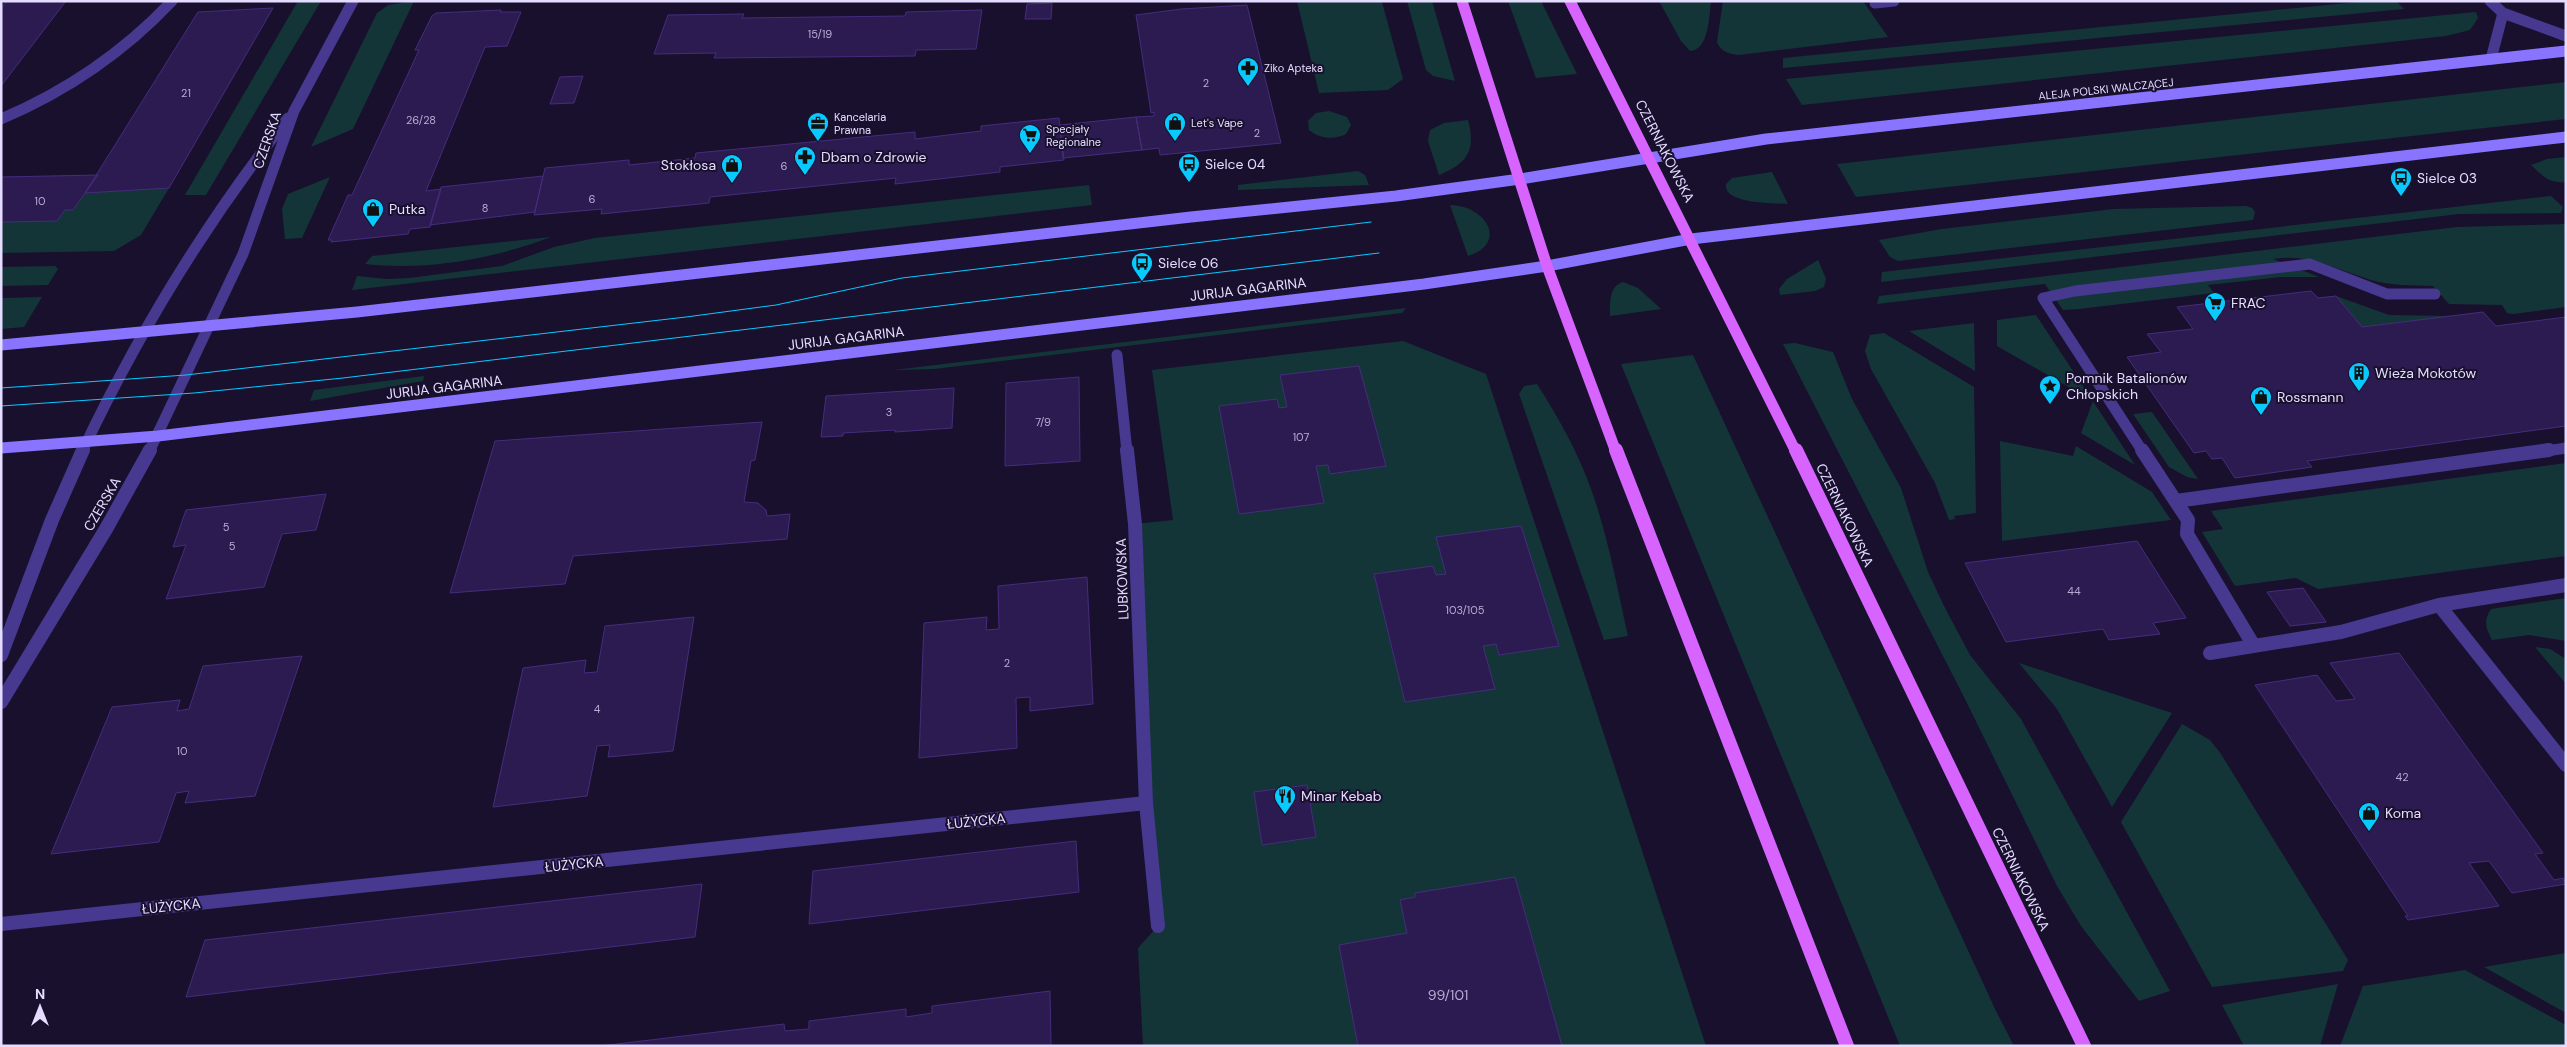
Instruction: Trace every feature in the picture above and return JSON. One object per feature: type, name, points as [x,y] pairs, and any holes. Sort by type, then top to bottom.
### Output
[{"type":"main road","points":[[1462,1],[1547,266],[1579,355],[1847,1046]]},
{"type":"main road","name":"CZERNIAKOWSKA","points":[[1570,1],[1692,239],[2084,1046]]},
{"type":"main road","name":"ALEJA POLSKI WALCZĄCEJ","points":[[1650,157],[1835,131],[2566,51]]},
{"type":"main road","points":[[1692,239],[2566,137]]},
{"type":"main road","points":[[1,345],[208,327],[1182,218],[1396,196],[1520,179],[1650,157]]},
{"type":"main road","name":"JURIJA GAGARINA","points":[[1,448],[158,436],[1448,281],[1547,266],[1692,239]]},
{"type":"street","points":[[1,119],[44,99],[115,55],[154,22],[172,1]]},
{"type":"street","points":[[294,111],[353,1]]},
{"type":"street","points":[[1875,3],[1894,1]]},
{"type":"street","points":[[2490,1],[2503,13],[2566,36]]},
{"type":"street","points":[[2491,59],[2503,13]]},
{"type":"street","name":"CZERSKA","points":[[1,702],[106,529],[158,436],[242,254],[294,111]]},
{"type":"street","name":"CZERSKA","points":[[1,655],[62,496],[86,442],[144,333],[202,233],[255,158],[294,111]]},
{"type":"street","points":[[2254,646],[2187,534],[2188,520],[2043,298],[2075,291],[2310,264],[2387,294],[2435,294]]},
{"type":"street","name":"LUBKOWSKA","points":[[1117,355],[1135,524],[1146,803],[1158,926]]},
{"type":"street","points":[[2176,501],[2566,448]]},
{"type":"street","points":[[2210,653],[2341,632],[2439,604],[2566,585]]},
{"type":"street","points":[[2439,604],[2566,765]]},
{"type":"street","name":"ŁUŻYCKA","points":[[1,924],[1146,803]]},
{"type":"green space","points":[[298,1],[321,1],[206,195],[185,195]]},
{"type":"green space","points":[[414,1],[353,129],[311,147],[377,13],[388,5]]},
{"type":"green space","points":[[1297,1],[1382,2],[1403,79],[1388,90],[1319,93]]},
{"type":"green space","points":[[1407,1],[1432,1],[1455,81],[1433,76],[1426,70]]},
{"type":"green space","points":[[1508,1],[1541,1],[1577,74],[1536,78]]},
{"type":"green space","points":[[1659,1],[1711,1],[1707,31],[1701,45],[1690,51],[1681,41]]},
{"type":"green space","points":[[1723,1],[1863,1],[1888,37],[1738,55],[1731,54],[1725,52],[1717,42]]},
{"type":"green space","points":[[2368,1],[2396,1],[2404,9],[1783,68],[1783,58]]},
{"type":"green space","points":[[2476,12],[2478,18],[2470,30],[2446,36],[1802,105],[1786,79]]},
{"type":"green space","points":[[2566,82],[2566,119],[1856,197],[1837,164]]},
{"type":"green space","points":[[1329,111],[1347,117],[1351,125],[1346,134],[1327,138],[1309,130],[1308,121],[1316,113]]},
{"type":"green space","points":[[1468,120],[1471,140],[1467,154],[1457,166],[1439,175],[1428,141],[1430,130],[1444,123]]},
{"type":"green space","points":[[2566,157],[2566,182],[2555,182],[2543,176],[2531,165],[2547,159]]},
{"type":"green space","points":[[1358,171],[1365,175],[1369,185],[1238,190],[1238,185]]},
{"type":"green space","points":[[1772,172],[1788,204],[1761,203],[1741,199],[1727,191],[1726,184],[1732,178]]},
{"type":"green space","points":[[330,177],[302,238],[285,239],[282,209],[288,194]]},
{"type":"green space","points":[[1089,185],[1092,205],[352,290],[357,276],[387,279],[409,278],[502,266],[554,247],[595,238]]},
{"type":"green space","points":[[169,188],[141,235],[114,251],[1,253],[1,222],[57,221],[65,210],[73,210],[85,193]]},
{"type":"green space","points":[[2551,196],[2563,207],[2561,213],[2459,214],[1881,282],[1882,272]]},
{"type":"green space","points":[[1450,205],[1473,211],[1482,217],[1488,225],[1490,234],[1488,242],[1481,250],[1468,256]]},
{"type":"green space","points":[[2246,206],[2252,208],[2255,212],[2253,220],[1898,261],[1890,257],[1879,240],[1942,229],[2114,209]]},
{"type":"green space","points":[[2566,224],[2566,307],[2513,314],[2507,313],[2502,305],[2449,304],[2433,286],[2379,282],[2311,260],[2298,258],[2273,259],[2319,277],[2281,277],[2208,285],[2214,293],[2063,310],[2045,284],[1877,304],[1879,296],[2457,227]]},
{"type":"green space","points":[[551,237],[529,245],[460,261],[412,266],[365,264],[372,256]]},
{"type":"green space","points":[[1818,260],[1826,279],[1824,287],[1815,291],[1780,295],[1779,289],[1787,279]]},
{"type":"green space","points":[[55,266],[58,269],[48,285],[1,286],[1,267]]},
{"type":"green space","points":[[1623,282],[1638,288],[1661,309],[1610,316],[1610,301],[1613,291],[1618,284]]},
{"type":"green space","points":[[2336,296],[2389,315],[2450,316],[2362,327]]},
{"type":"green space","points":[[42,297],[24,327],[1,329],[1,298]]},
{"type":"green space","points":[[1406,308],[1402,313],[934,369],[894,370]]},
{"type":"green space","points":[[2036,315],[2093,401],[1997,346],[1997,320]]},
{"type":"green space","points":[[1974,323],[1975,371],[1909,331]]},
{"type":"green space","points":[[1884,333],[1974,387],[1976,513],[1954,516],[1955,519],[1949,520],[1935,483],[1871,369],[1865,351],[1870,335]]},
{"type":"green space","points":[[1403,341],[1486,374],[1706,1046],[1143,1046],[1138,948],[1158,926],[1135,524],[1173,520],[1152,370]]},
{"type":"green space","points":[[1795,343],[1833,352],[1852,399],[1901,488],[1928,572],[1944,606],[1970,655],[2021,719],[2170,991],[2139,1001],[2081,926],[2057,886],[1964,697],[1783,344]]},
{"type":"green space","points":[[1693,355],[1996,1011],[2014,1046],[1900,1046],[1621,364]]},
{"type":"green space","points":[[424,376],[423,381],[310,401],[314,390]]},
{"type":"green space","points":[[1537,384],[1567,435],[1591,489],[1607,543],[1628,636],[1604,640],[1519,394],[1524,386]]},
{"type":"green space","points":[[2093,401],[2135,465],[2081,433]]},
{"type":"green space","points":[[2152,412],[2198,479],[2187,477],[2169,467],[2133,414]]},
{"type":"green space","points":[[2000,441],[2073,456],[2076,446],[2152,492],[2171,520],[2002,541]]},
{"type":"green space","points":[[2566,463],[2566,556],[2318,589],[2296,578],[2235,586],[2202,532],[2223,529],[2211,511]]},
{"type":"green space","points":[[2566,598],[2566,641],[2529,635],[2492,640],[2488,632],[2486,624],[2491,609]]},
{"type":"green space","points":[[2535,647],[2550,649],[2566,659],[2566,684]]},
{"type":"green space","points":[[2019,663],[2172,713],[2112,807],[2057,709]]},
{"type":"green space","points":[[2182,724],[2210,740],[2221,754],[2348,960],[2343,971],[2212,987],[2121,822]]},
{"type":"green space","points":[[2566,953],[2566,1013],[2484,967]]},
{"type":"green space","points":[[2465,970],[2566,1025],[2566,1046],[2340,1046],[2363,986]]},
{"type":"green space","points":[[2338,984],[2320,1046],[2244,1046],[2222,1005]]},
{"type":"building","points":[[7,1],[66,1],[1,86],[1,8]]},
{"type":"building","points":[[1052,3],[1051,19],[1025,19],[1027,4]]},
{"type":"building","points":[[1247,5],[1281,143],[1160,155],[1159,148],[1142,150],[1136,117],[1154,116],[1154,112],[1151,113],[1136,15],[1181,9]]},
{"type":"building","points":[[273,8],[169,188],[85,193],[198,12]]},
{"type":"building","points":[[501,10],[500,12],[521,12],[507,46],[485,47],[426,191],[441,189],[430,227],[410,229],[408,234],[331,242],[332,240],[328,240],[348,195],[352,195],[419,50],[415,50],[432,16],[436,13]]},
{"type":"building","points":[[982,10],[976,49],[916,50],[915,56],[714,58],[716,53],[654,54],[668,15],[744,14],[742,18],[905,16],[906,12]]},
{"type":"building","points":[[583,76],[574,103],[550,104],[560,77]]},
{"type":"building","points":[[1136,117],[1142,150],[1063,158],[1060,125]]},
{"type":"building","points":[[1059,118],[1064,160],[1000,167],[1000,172],[895,184],[896,178],[710,197],[709,203],[601,214],[602,209],[534,215],[545,168],[629,160],[629,165],[695,158],[696,153],[915,132],[915,139],[981,131],[981,126]]},
{"type":"building","points":[[98,175],[73,210],[65,210],[57,221],[1,222],[1,177]]},
{"type":"building","points":[[543,176],[535,212],[430,225],[441,187]]},
{"type":"building","name":"Wieża Mokotów","points":[[2311,291],[2318,298],[2336,296],[2362,327],[2483,312],[2496,326],[2566,317],[2566,426],[2307,461],[2312,467],[2235,478],[2222,458],[2212,459],[2206,451],[2194,453],[2127,357],[2161,352],[2147,334],[2193,329],[2177,307]]},
{"type":"building","points":[[1359,366],[1386,466],[1330,474],[1328,465],[1316,466],[1324,503],[1239,514],[1219,406],[1277,399],[1279,408],[1287,407],[1280,375]]},
{"type":"building","points":[[1079,377],[1080,461],[1005,466],[1006,383]]},
{"type":"building","points":[[954,388],[952,428],[843,433],[843,436],[821,437],[826,396]]},
{"type":"building","points":[[762,422],[755,460],[751,461],[744,502],[758,503],[766,510],[767,516],[790,514],[787,539],[573,556],[565,584],[450,593],[495,441]]},
{"type":"building","points":[[326,494],[316,530],[282,534],[264,587],[166,599],[186,545],[173,547],[186,510]]},
{"type":"building","points":[[1521,526],[1559,646],[1499,655],[1496,644],[1483,646],[1495,689],[1405,702],[1374,574],[1433,566],[1436,575],[1446,574],[1436,537]]},
{"type":"building","points":[[2137,541],[2186,618],[2153,623],[2160,634],[2109,640],[2103,629],[2006,642],[1965,563]]},
{"type":"building","points":[[1087,577],[1093,704],[1030,711],[1030,697],[1016,698],[1017,748],[919,758],[924,623],[987,617],[986,630],[999,629],[998,586]]},
{"type":"building","points":[[2303,588],[2326,622],[2290,626],[2267,592]]},
{"type":"building","points":[[694,617],[673,751],[608,757],[610,745],[597,746],[587,796],[493,807],[523,668],[586,660],[584,673],[597,672],[605,626]]},
{"type":"building","points":[[2399,653],[2543,853],[2535,854],[2554,880],[2563,878],[2566,884],[2512,893],[2489,861],[2469,863],[2499,906],[2408,920],[2405,916],[2408,916],[2255,685],[2317,675],[2336,701],[2355,699],[2330,663]]},
{"type":"building","points":[[302,656],[255,796],[185,803],[189,791],[176,793],[159,842],[51,854],[112,707],[180,700],[177,711],[189,709],[203,666]]},
{"type":"building","name":"Minar Kebab","points":[[1307,785],[1316,837],[1262,845],[1254,792]]},
{"type":"building","points":[[1076,841],[1079,892],[809,924],[813,871]]},
{"type":"building","points":[[1515,877],[1562,1046],[1358,1046],[1339,945],[1407,933],[1400,900],[1415,897],[1415,893]]},
{"type":"building","points":[[702,884],[695,937],[186,997],[205,940]]},
{"type":"building","points":[[1050,991],[1051,1046],[600,1046],[784,1024],[785,1031],[809,1029],[809,1021],[906,1009],[906,1017],[932,1013],[932,1006]]},
{"type":"tram line","points":[[1,388],[186,375],[686,317],[776,305],[902,278],[1371,222]]},
{"type":"tram line","points":[[1,406],[194,393],[343,378],[1379,253]]},
{"type":"place","name":"Ziko Apteka","points":[[1248,87]]},
{"type":"place","name":"Kancelaria Prawna","points":[[818,142]]},
{"type":"place","name":"Let's Vape","points":[[1175,142]]},
{"type":"place","name":"Specjały Regionalne","points":[[1030,154]]},
{"type":"place","name":"Dbam o Zdrowie","points":[[805,176]]},
{"type":"place","name":"Sielce 04","points":[[1189,183]]},
{"type":"place","name":"Stokłosa","points":[[732,184]]},
{"type":"place","name":"Sielce 03","points":[[2401,197]]},
{"type":"place","name":"Putka","points":[[373,228]]},
{"type":"place","name":"Sielce 06","points":[[1142,282]]},
{"type":"place","name":"FRAC","points":[[2215,322]]},
{"type":"place","name":"Wieża Mokotów","points":[[2359,392]]},
{"type":"place","name":"Pomnik Batalionów Chłopskich","points":[[2050,405]]},
{"type":"place","name":"Rossmann","points":[[2261,416]]},
{"type":"place","name":"Minar Kebab","points":[[1285,815]]},
{"type":"place","name":"Koma","points":[[2369,832]]}]
